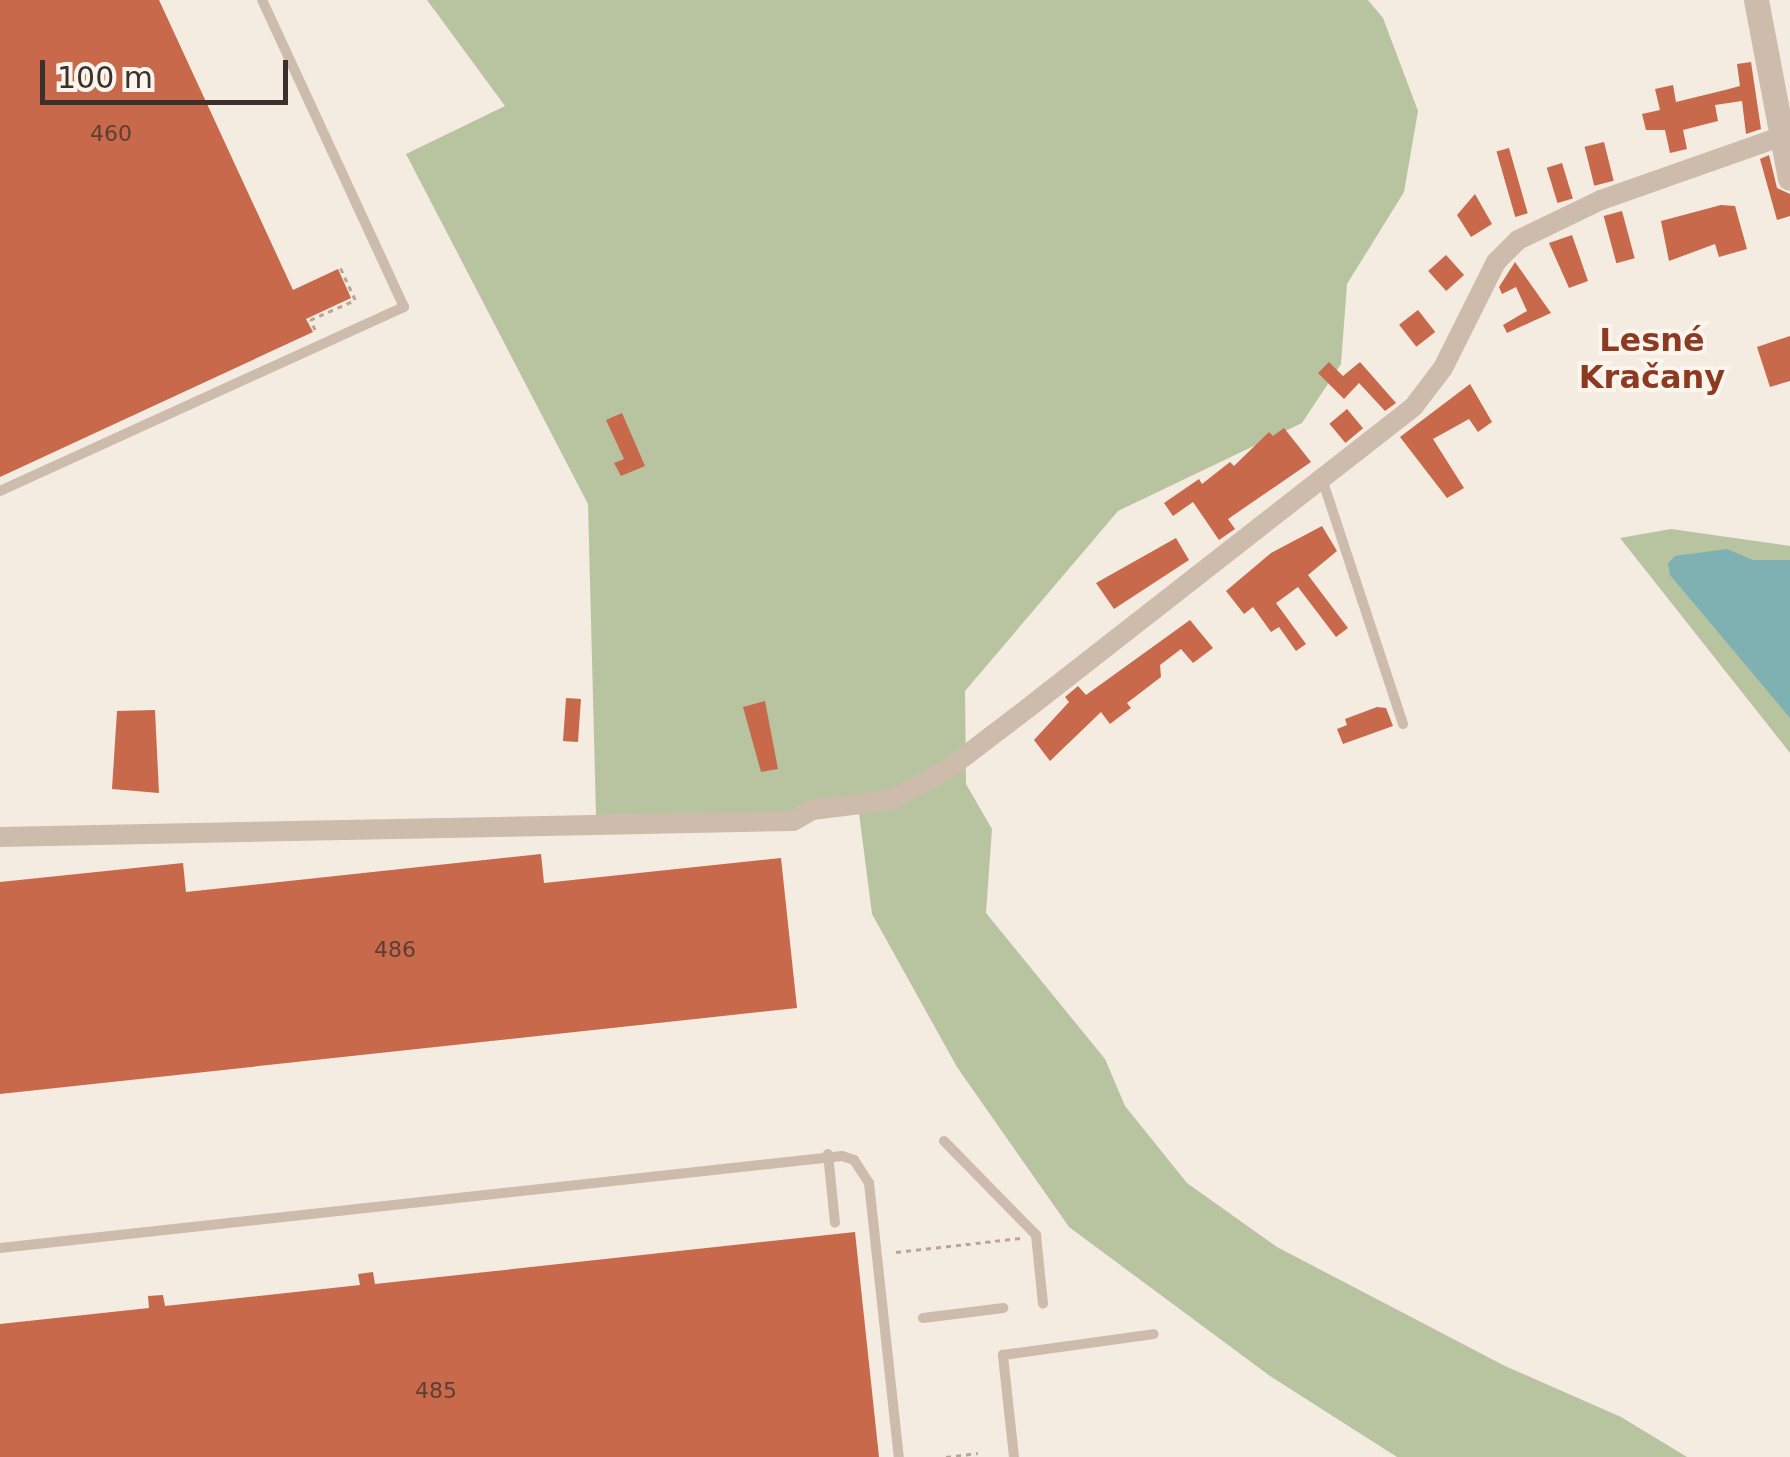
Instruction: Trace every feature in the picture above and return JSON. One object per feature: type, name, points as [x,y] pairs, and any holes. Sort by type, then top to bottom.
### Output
[{"type":"street","points":[[1756,0],[1777,138],[1790,178]]},
{"type":"street","points":[[0,836],[793,821],[812,810],[892,800],[948,768],[1323,482],[1431,388],[1505,250],[1601,200],[1777,138]]},
{"type":"lane","points":[[0,491],[404,307],[262,0]]},
{"type":"lane","points":[[1323,482],[1403,724]]},
{"type":"lane","points":[[944,1141],[1036,1235],[1043,1304]]},
{"type":"lane","points":[[828,1154],[835,1223]]},
{"type":"lane","points":[[0,1248],[828,1154],[854,1160],[869,1183],[899,1457]]},
{"type":"lane","points":[[923,1318],[1003,1308]]},
{"type":"lane","points":[[1014,1457],[1003,1355],[1154,1334]]},
{"type":"path","points":[[316,333],[310,320],[355,300],[340,268]]},
{"type":"path","points":[[896,1252],[1027,1237]]},
{"type":"path","points":[[946,1457],[978,1454]]},
{"type":"green space","points":[[427,0],[1368,0],[1383,18],[1418,111],[1404,192],[1347,284],[1341,364],[1302,423],[1118,511],[965,691],[966,784],[992,829],[986,913],[1105,1059],[1125,1106],[1187,1183],[1277,1247],[1505,1366],[1621,1417],[1687,1457],[1397,1457],[1270,1376],[1069,1227],[957,1067],[872,914],[859,813],[596,815],[588,504],[406,154],[505,106]]},
{"type":"green space","points":[[1671,529],[1790,546],[1790,753],[1620,538]]},
{"type":"water","points":[[1727,549],[1753,560],[1790,560],[1790,718],[1670,575],[1668,563],[1675,556]]},
{"type":"building","points":[[0,0],[159,0],[293,290],[338,269],[351,298],[306,319],[313,332],[0,477]]},
{"type":"building","points":[[1751,62],[1761,129],[1746,134],[1742,101],[1715,105],[1718,121],[1683,130],[1687,149],[1670,153],[1665,130],[1646,130],[1642,114],[1660,110],[1655,89],[1673,85],[1676,102],[1740,86],[1737,64]]},
{"type":"building","points":[[1604,142],[1614,181],[1594,186],[1585,147]]},
{"type":"building","points":[[1509,148],[1528,213],[1515,217],[1497,152]]},
{"type":"building","points":[[1769,155],[1777,188],[1790,194],[1790,216],[1777,220],[1760,159]]},
{"type":"building","points":[[1562,163],[1573,198],[1558,203],[1547,168]]},
{"type":"building","points":[[1475,194],[1492,224],[1471,237],[1457,215]]},
{"type":"building","points":[[1721,205],[1735,206],[1747,249],[1719,257],[1715,244],[1669,261],[1661,221]]},
{"type":"building","points":[[1622,211],[1635,258],[1616,263],[1604,216]]},
{"type":"building","points":[[1572,235],[1588,281],[1569,288],[1549,243]]},
{"type":"building","points":[[1446,255],[1464,275],[1446,291],[1428,271]]},
{"type":"building","points":[[1515,262],[1551,313],[1507,333],[1503,325],[1527,311],[1516,287],[1502,294],[1499,287]]},
{"type":"building","points":[[1418,310],[1435,332],[1416,347],[1399,325]]},
{"type":"building","points":[[1790,336],[1790,381],[1770,387],[1757,347]]},
{"type":"building","points":[[1329,362],[1343,376],[1360,362],[1396,403],[1385,411],[1359,383],[1344,399],[1318,373]]},
{"type":"building","points":[[1470,384],[1492,422],[1478,432],[1469,419],[1433,439],[1464,488],[1447,498],[1400,437]]},
{"type":"building","points":[[1347,409],[1363,428],[1345,443],[1329,424]]},
{"type":"building","points":[[622,413],[645,466],[621,476],[614,463],[624,459],[606,420]]},
{"type":"building","points":[[1284,428],[1311,462],[1228,519],[1235,529],[1219,540],[1193,502],[1173,516],[1164,503],[1199,479],[1202,484],[1230,462],[1234,466],[1269,432],[1273,436]]},
{"type":"building","points":[[1322,526],[1337,551],[1308,575],[1348,628],[1336,637],[1298,587],[1276,603],[1306,644],[1296,651],[1279,627],[1271,632],[1253,607],[1244,614],[1226,591],[1271,553]]},
{"type":"building","points":[[1176,538],[1189,560],[1114,609],[1096,583]]},
{"type":"building","points":[[1190,620],[1213,648],[1193,663],[1181,649],[1160,665],[1161,677],[1127,703],[1131,708],[1110,724],[1101,712],[1050,761],[1034,740],[1069,702],[1065,697],[1078,686],[1086,695]]},
{"type":"building","points":[[566,698],[581,699],[578,742],[563,741]]},
{"type":"building","points":[[765,701],[778,769],[761,772],[743,707]]},
{"type":"building","points":[[1377,707],[1386,708],[1393,726],[1343,744],[1337,729],[1347,725],[1345,719]]},
{"type":"building","points":[[155,710],[159,793],[112,789],[117,711]]},
{"type":"building","points":[[541,854],[544,883],[781,858],[797,1008],[0,1094],[0,882],[183,863],[186,892]]},
{"type":"building","points":[[855,1232],[879,1457],[0,1457],[0,1324],[149,1308],[148,1296],[163,1295],[165,1306],[360,1285],[358,1274],[373,1272],[375,1284]]},
{"type":"district","name":"Lesné Kračany","points":[[1652,360]]}]
